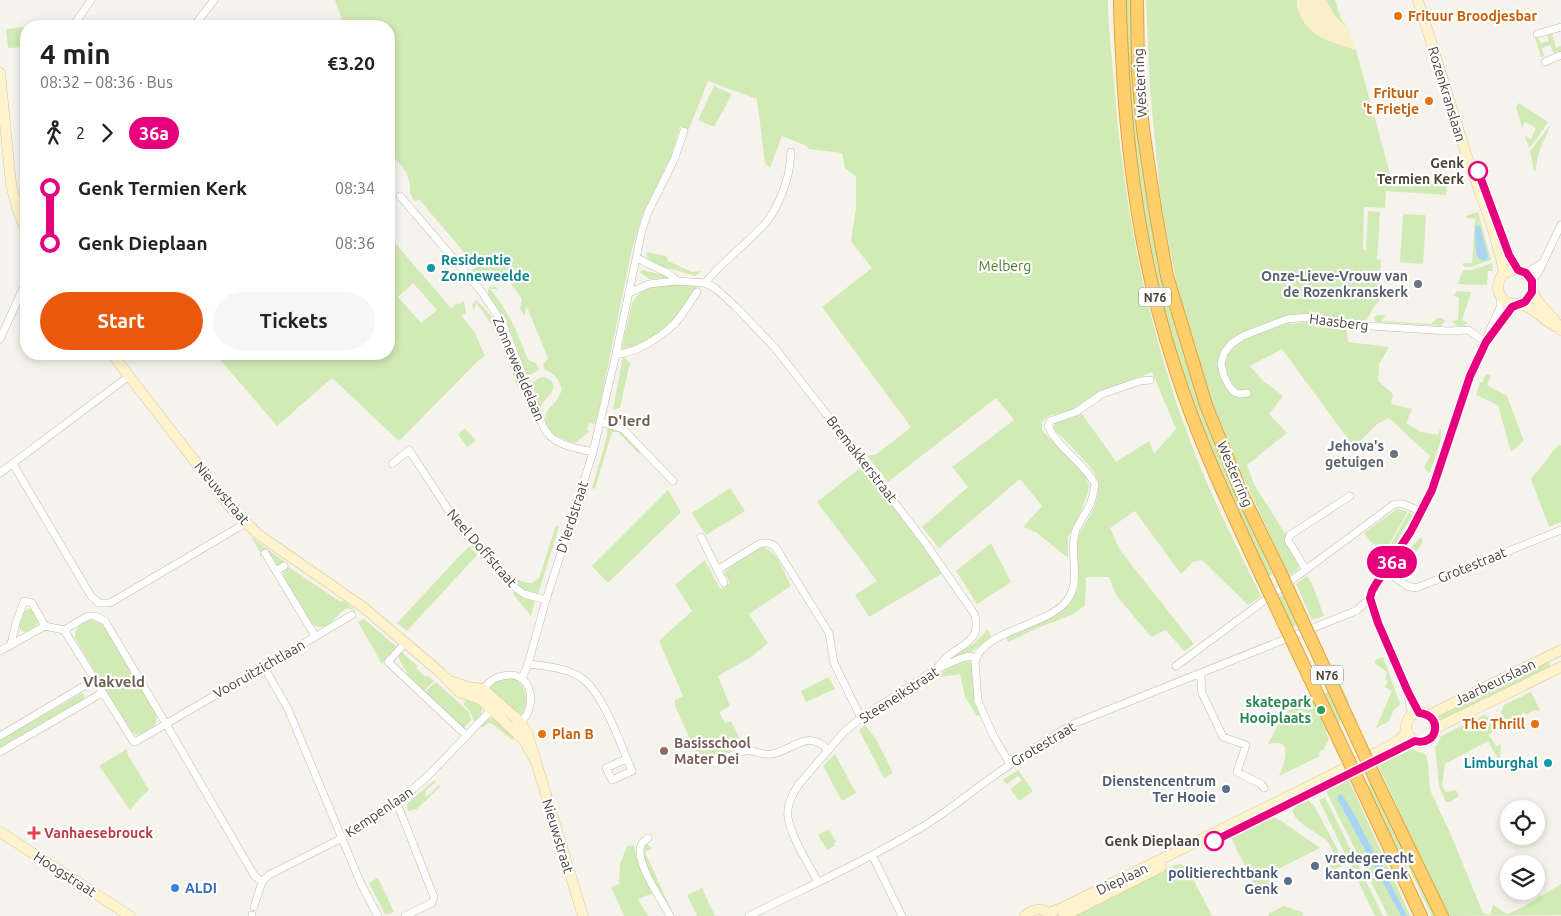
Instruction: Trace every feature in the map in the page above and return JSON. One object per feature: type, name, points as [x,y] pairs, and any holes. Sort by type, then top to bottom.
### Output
[{"type":"highway","name":"Westerring","points":[[1120,0],[1128,148],[1152,287],[1174,368],[1202,445],[1222,492],[1421,916]]},
{"type":"highway","name":"Westerring","points":[[1136,0],[1138,73],[1143,129],[1154,210],[1167,276],[1206,405],[1242,494],[1442,916]]},
{"type":"street","points":[[77,20],[91,0]]},
{"type":"street","points":[[199,20],[214,0]]},
{"type":"street","name":"Rozenkranslaan","points":[[1370,598],[1376,584],[1411,531],[1435,483],[1470,376],[1500,308],[1501,297],[1498,282],[1504,274],[1491,223],[1466,154],[1418,0]]},
{"type":"street","name":"Rozenkranslaan","points":[[1424,0],[1471,152],[1499,230],[1509,255],[1525,275],[1532,292],[1530,297],[1509,310],[1486,342]]},
{"type":"street","points":[[1537,34],[1561,27]]},
{"type":"street","points":[[1545,62],[1561,55]]},
{"type":"street","points":[[0,73],[3,127],[11,184],[20,208]]},
{"type":"street","name":"D'Ierdstraat","points":[[522,678],[528,664],[546,600],[602,422],[642,230],[648,212],[674,160],[684,131]]},
{"type":"street","points":[[629,293],[649,284],[677,281],[705,283],[763,226],[771,215],[789,174],[791,152]]},
{"type":"street","name":"Zonneweeldelaan","points":[[400,196],[471,279],[503,324],[548,435],[557,441],[593,452]]},
{"type":"street","points":[[1504,274],[1513,270],[1525,275],[1542,263],[1561,225]]},
{"type":"street","points":[[637,257],[644,263],[669,274],[677,281]]},
{"type":"street","name":"Bremakkerstraat","points":[[705,283],[715,288],[736,307],[775,348],[902,513],[975,615],[976,633],[969,642],[947,657],[936,669]]},
{"type":"street","points":[[616,354],[634,350],[657,337],[674,324],[697,292]]},
{"type":"street","points":[[1532,292],[1560,329]]},
{"type":"street","points":[[0,339],[20,295]]},
{"type":"street","points":[[1501,297],[1508,303],[1532,309],[1560,329]]},
{"type":"street","name":"Haasberg","points":[[1247,393],[1240,394],[1234,392],[1229,386],[1221,364],[1224,353],[1231,344],[1243,336],[1287,319],[1310,317],[1370,326],[1448,331],[1468,330],[1486,342]]},
{"type":"street","name":"Nieuwstraat","points":[[117,360],[229,506],[244,522],[259,535],[363,607],[406,642],[449,681],[468,687],[481,694],[520,723],[527,732],[583,916]]},
{"type":"street","points":[[0,473],[129,376]]},
{"type":"street","points":[[1010,764],[993,736],[978,701],[976,658],[983,647],[994,640],[1046,617],[1065,602],[1071,593],[1076,570],[1073,547],[1075,531],[1091,502],[1095,484],[1089,472],[1052,435],[1048,426],[1050,421],[1076,412],[1102,394],[1140,381],[1150,380]]},
{"type":"street","points":[[602,422],[623,429],[673,481]]},
{"type":"street","name":"Neel Doffstraat","points":[[392,464],[409,450],[459,526],[502,574],[524,594],[546,600]]},
{"type":"street","points":[[12,464],[90,596],[99,603],[110,603],[239,527],[244,522]]},
{"type":"street","points":[[1306,570],[1288,540],[1290,535],[1350,496]]},
{"type":"street","points":[[1176,666],[1393,505],[1398,503],[1404,504],[1421,512]]},
{"type":"street","name":"Grotestraat","points":[[1386,571],[1407,586],[1416,588],[1561,530]]},
{"type":"street","points":[[701,537],[724,583]]},
{"type":"street","points":[[717,570],[761,543],[768,543],[774,546],[829,633],[834,663],[861,718]]},
{"type":"street","points":[[264,553],[315,636]]},
{"type":"street","points":[[276,571],[284,566]]},
{"type":"street","points":[[1370,598],[1415,714]]},
{"type":"street","name":"Grotestraat","points":[[749,916],[872,855],[922,827],[1045,740],[1073,724],[1357,610],[1370,598]]},
{"type":"street","points":[[11,644],[24,601],[32,603],[45,626]]},
{"type":"street","name":"Grotestraat","points":[[1357,610],[1374,610]]},
{"type":"street","name":"Vooruitzichtlaan","points":[[102,693],[133,741],[136,742],[352,615]]},
{"type":"street","points":[[0,651],[45,626],[64,630],[88,616],[95,616],[105,621],[254,875],[262,882],[254,907]]},
{"type":"street","points":[[0,752],[102,693],[64,630]]},
{"type":"street","points":[[406,642],[388,662],[467,736]]},
{"type":"street","name":"Jaarbeurslaan","points":[[1430,716],[1561,650]]},
{"type":"street","name":"Steeneikstraat","points":[[818,882],[791,830],[788,817],[788,806],[799,784],[844,732],[861,718],[936,669],[962,658],[970,656],[976,658]]},
{"type":"street","points":[[528,664],[549,666],[569,672],[580,677],[591,686],[603,705],[626,759]]},
{"type":"street","points":[[264,667],[288,708],[360,884],[378,916]]},
{"type":"street","name":"Jaarbeurslaan","points":[[1435,727],[1561,667]]},
{"type":"street","points":[[481,694],[496,678],[511,674],[522,678],[529,689],[530,706],[520,723],[509,724]]},
{"type":"street","points":[[1200,674],[1202,679],[1201,688],[1223,737],[1246,745],[1237,772],[1261,784],[1264,788]]},
{"type":"street","points":[[0,736],[94,680]]},
{"type":"street","name":"Nieuwstraat","points":[[495,706],[524,740],[534,757]]},
{"type":"street","name":"Kempenlaan","points":[[262,882],[269,875],[342,838],[397,803],[429,775],[495,706]]},
{"type":"street","points":[[1415,714],[1430,716],[1435,727]]},
{"type":"street","points":[[1415,714],[1406,723],[1407,732],[1411,739],[1415,741]]},
{"type":"street","name":"Dieplaan","points":[[1064,916],[1415,741],[1423,742],[1433,735],[1435,727]]},
{"type":"street","name":"Dieplaan","points":[[1025,916],[1030,911],[1035,910],[1040,910],[1050,915],[1378,752],[1398,741],[1407,732]]},
{"type":"street","points":[[716,763],[745,751],[768,755],[778,753],[804,740],[813,740],[828,750]]},
{"type":"street","points":[[397,803],[434,897],[432,903],[405,916]]},
{"type":"street","name":"Hoogstraat","points":[[0,832],[130,916]]},
{"type":"street","points":[[648,838],[642,844],[640,852],[643,866],[670,916]]},
{"type":"street","points":[[872,855],[902,916]]},
{"type":"green space","name":"Melberg","points":[[335,0],[1108,0],[1110,42],[1123,170],[1138,257],[1158,343],[1193,449],[1220,513],[1261,596],[1248,605],[1202,560],[1193,562],[1181,574],[1135,511],[1110,528],[1120,550],[1194,644],[1184,651],[1166,630],[1151,637],[1116,595],[1109,577],[1086,577],[1085,605],[1074,614],[1008,642],[1006,637],[1038,624],[1059,612],[1074,595],[1078,585],[1078,539],[1094,509],[1098,496],[1098,483],[1090,467],[1054,430],[1054,423],[1082,414],[1116,462],[1149,441],[1154,454],[1176,429],[1152,372],[1101,393],[1076,409],[1048,416],[1042,422],[1042,430],[1085,476],[1089,485],[1081,512],[1068,537],[1068,558],[1037,533],[1023,527],[1042,506],[1020,479],[939,548],[922,527],[968,487],[952,467],[1014,420],[996,398],[888,482],[867,456],[877,454],[911,427],[822,307],[872,268],[851,241],[856,209],[856,177],[845,168],[842,153],[808,149],[807,146],[782,136],[770,168],[765,163],[757,99],[708,81],[689,129],[680,127],[672,154],[643,213],[632,249],[596,424],[589,423],[587,430],[590,431],[575,443],[558,436],[548,428],[546,417],[548,410],[562,390],[560,383],[552,373],[545,370],[543,365],[548,358],[527,307],[524,316],[520,308],[522,299],[505,276],[504,283],[496,278],[481,280],[472,271],[477,266],[419,199],[415,202],[410,193],[407,173],[395,158],[395,20],[342,20]]},
{"type":"green space","points":[[1126,0],[1131,0],[1168,301],[1189,372],[1214,440],[1273,574],[1268,577],[1208,441],[1182,372],[1162,301],[1137,173],[1129,95]]},
{"type":"green space","points":[[1146,0],[1297,0],[1297,8],[1320,37],[1356,50],[1392,181],[1447,184],[1446,195],[1386,191],[1385,208],[1364,207],[1363,250],[1366,250],[1368,211],[1380,212],[1377,259],[1381,260],[1380,300],[1366,321],[1318,316],[1289,317],[1290,324],[1313,321],[1347,330],[1348,342],[1389,347],[1379,364],[1378,381],[1393,394],[1391,404],[1412,409],[1406,423],[1421,432],[1438,435],[1441,429],[1441,439],[1429,473],[1424,467],[1430,456],[1389,418],[1377,424],[1354,447],[1282,349],[1250,366],[1262,380],[1283,396],[1269,414],[1287,433],[1247,465],[1254,484],[1287,536],[1286,544],[1299,565],[1298,569],[1289,576],[1234,457],[1203,378],[1179,296],[1161,203],[1150,89]]},
{"type":"green space","points":[[1326,0],[1335,0],[1341,19],[1348,27],[1340,22]]},
{"type":"green space","points":[[20,28],[20,47],[8,48],[6,29]]},
{"type":"green space","points":[[1552,33],[1556,48],[1561,46],[1561,54],[1555,55],[1550,45],[1542,48],[1544,56],[1541,57],[1535,38],[1538,38],[1541,43],[1549,41],[1547,34]]},
{"type":"green space","points":[[714,86],[732,94],[714,127],[698,120]]},
{"type":"green space","points":[[1519,103],[1548,122],[1529,148],[1525,136],[1531,139],[1536,128],[1525,122],[1522,128],[1516,107]]},
{"type":"green space","points":[[1551,124],[1539,152],[1534,171],[1530,151]]},
{"type":"green space","points":[[1478,212],[1491,260],[1470,267],[1463,266],[1463,263],[1472,263],[1475,219],[1466,218],[1466,216]]},
{"type":"green space","points":[[1404,214],[1425,215],[1426,217],[1423,264],[1400,262]]},
{"type":"green space","points":[[395,243],[451,308],[457,303],[464,301],[466,314],[461,315],[475,333],[485,356],[399,441],[332,378],[277,426],[220,360],[395,360]],"holes":[[[413,283],[437,310],[421,323],[398,297]]]},
{"type":"green space","points":[[646,252],[666,256],[668,261],[692,272],[702,271],[695,276],[654,264],[647,257]]},
{"type":"green space","points":[[1492,263],[1493,271],[1488,271],[1487,285],[1458,284],[1463,270],[1472,270]]},
{"type":"green space","points":[[643,270],[668,278],[649,279],[640,272]]},
{"type":"green space","points":[[494,286],[498,289],[490,289],[512,323],[528,360],[536,363],[539,370],[528,376],[506,320],[488,295],[490,287]]},
{"type":"green space","points":[[658,286],[696,286],[697,289],[669,325],[646,342],[633,349],[624,350],[622,347],[632,303],[637,296],[643,291]]},
{"type":"green space","points":[[1457,291],[1471,292],[1462,320],[1468,323],[1464,326],[1457,326],[1452,321],[1458,320],[1459,297],[1453,296]]},
{"type":"green space","points":[[476,300],[487,311],[498,328],[521,386],[518,387],[490,322],[476,303],[474,310],[472,305]]},
{"type":"green space","points":[[1386,315],[1381,321],[1431,324],[1437,318],[1442,318],[1445,321],[1441,326],[1377,322],[1374,317]]},
{"type":"green space","points":[[623,356],[631,364],[620,408],[613,410]]},
{"type":"green space","points":[[1486,374],[1491,376],[1487,385],[1507,396],[1524,441],[1511,452],[1498,405],[1476,395],[1480,382],[1482,383]]},
{"type":"green space","points":[[544,377],[550,380],[553,388],[540,408],[532,383]]},
{"type":"green space","points":[[465,428],[476,441],[467,447],[458,434]]},
{"type":"green space","points":[[614,428],[620,430],[641,451],[639,454],[618,432],[612,432],[595,489],[592,488],[607,436],[607,429]]},
{"type":"green space","points":[[1559,444],[1561,446],[1561,522],[1549,527],[1531,479]]},
{"type":"green space","points":[[856,459],[943,573],[869,617],[855,595],[877,581],[817,502],[860,468]]},
{"type":"green space","points":[[730,488],[745,511],[706,535],[692,513]]},
{"type":"green space","points":[[668,490],[681,512],[608,583],[592,566]]},
{"type":"green space","points":[[1397,509],[1407,511],[1407,513],[1386,550],[1372,543],[1364,533]]},
{"type":"green space","points":[[1409,512],[1412,516],[1390,553],[1387,551]]},
{"type":"green space","points":[[556,525],[559,527],[538,594],[517,585],[489,555],[491,553],[514,577],[532,583],[539,578]]},
{"type":"green space","points":[[251,537],[284,561],[284,564],[341,602],[343,600],[356,611],[345,609],[331,623],[325,626],[319,627],[311,623],[283,576],[284,569],[277,566],[265,550],[261,552],[263,555],[260,557],[260,552]]},
{"type":"green space","points":[[1421,537],[1423,542],[1413,556],[1401,567],[1411,547]]},
{"type":"green space","points":[[991,543],[1011,582],[977,604],[956,571]]},
{"type":"green space","points":[[469,546],[477,555],[407,631],[397,623]]},
{"type":"green space","points":[[764,547],[774,554],[791,586],[749,614],[768,643],[751,657],[718,676],[730,706],[719,712],[725,723],[731,721],[743,745],[701,763],[675,706],[675,700],[683,696],[659,641],[692,611],[675,585],[705,560],[720,589],[730,583],[724,572],[757,549]]},
{"type":"green space","points":[[1307,576],[1324,616],[1312,620],[1296,584]]},
{"type":"green space","points":[[515,591],[535,602],[531,616],[513,594]]},
{"type":"green space","points":[[1284,593],[1299,625],[1292,627],[1278,598]]},
{"type":"green space","points":[[28,609],[33,610],[38,621],[37,625],[26,632],[22,631],[19,626],[24,612]]},
{"type":"green space","points":[[93,619],[103,623],[155,711],[155,724],[153,728],[146,732],[137,735],[129,730],[75,638],[76,631],[80,625]]},
{"type":"green space","points":[[364,619],[398,648],[382,664],[358,622]]},
{"type":"green space","points":[[988,629],[991,637],[972,651],[950,661],[949,659],[975,643]]},
{"type":"green space","points":[[400,651],[418,666],[416,668],[426,677],[428,676],[434,681],[422,692],[407,675],[398,653]]},
{"type":"green space","points":[[1383,657],[1400,704],[1394,710],[1388,722],[1376,728],[1392,691],[1385,687],[1388,681],[1385,680],[1387,674],[1385,670],[1374,663],[1375,660]]},
{"type":"green space","points":[[965,659],[971,662],[972,666],[981,714],[977,716],[965,697],[960,674],[940,677],[940,673]]},
{"type":"green space","points":[[1548,661],[1551,666],[1441,721],[1438,714]]},
{"type":"green space","points":[[829,677],[835,689],[806,702],[801,691]]},
{"type":"green space","points":[[514,678],[522,686],[526,697],[525,708],[518,718],[488,690],[498,680]]},
{"type":"green space","points":[[436,682],[469,712],[471,720],[463,729],[423,693]]},
{"type":"green space","points":[[1341,685],[1349,702],[1342,719],[1326,732],[1329,739],[1324,749],[1318,753],[1320,756],[1279,776],[1286,752],[1282,744],[1268,744],[1283,715],[1294,707],[1307,704]]},
{"type":"green space","points":[[1531,692],[1540,710],[1535,710],[1526,715],[1524,712],[1520,716],[1513,716],[1512,721],[1503,718],[1501,712],[1504,705]]},
{"type":"green space","points":[[82,693],[85,699],[0,749],[0,740]]},
{"type":"green space","points":[[468,697],[474,698],[482,708],[482,715],[475,722],[469,710],[463,704]]},
{"type":"green space","points":[[1484,715],[1489,716],[1493,722],[1494,730],[1489,735],[1496,746],[1501,744],[1500,762],[1488,741],[1445,764],[1442,785],[1446,792],[1456,790],[1459,796],[1450,802],[1446,802],[1439,786],[1435,746],[1437,746],[1441,736]]},
{"type":"green space","points":[[497,718],[516,735],[512,740],[489,723],[482,728],[481,726],[486,720]]},
{"type":"green space","points":[[865,725],[876,739],[893,773],[884,778],[859,730]]},
{"type":"green space","points":[[127,749],[128,755],[149,790],[130,810],[99,766]]},
{"type":"green space","points":[[1412,749],[1423,752],[1426,755],[1430,790],[1483,913],[1490,915],[1493,905],[1507,914],[1534,900],[1545,900],[1545,894],[1561,884],[1561,915],[1447,916],[1378,765]]},
{"type":"green space","points":[[835,754],[856,793],[842,801],[823,766]]},
{"type":"green space","points":[[1018,770],[1033,791],[1019,801],[1010,789],[1022,780],[1018,776],[1007,784],[1003,780]]},
{"type":"green space","points":[[435,780],[436,782],[426,790],[425,796],[429,795],[439,785],[441,786],[417,809],[408,811],[408,803]]},
{"type":"green space","points":[[1349,780],[1410,916],[1407,916],[1339,794],[1337,799],[1401,916],[1388,916],[1326,791]]},
{"type":"green space","points":[[1372,783],[1436,916],[1432,916],[1408,866],[1391,841],[1366,787]]},
{"type":"green space","points":[[1325,797],[1383,916],[1375,916],[1319,800]]},
{"type":"green space","points":[[1309,800],[1316,809],[1345,864],[1331,871],[1329,866],[1337,862],[1329,843],[1301,823],[1294,814],[1293,810],[1295,807]]},
{"type":"green space","points":[[1273,817],[1320,848],[1272,872],[1268,877],[1275,889],[1270,897],[1259,894],[1231,838]]},
{"type":"green space","points":[[829,829],[836,842],[834,843],[835,846],[827,850],[818,835]]},
{"type":"green space","points":[[647,844],[652,848],[645,852],[674,916],[653,883],[645,863],[643,848]]},
{"type":"green space","points":[[634,845],[636,857],[653,893],[638,899],[648,916],[624,916],[611,887],[619,884],[620,864],[627,846]]},
{"type":"green space","points":[[1181,864],[1189,871],[1212,916],[1073,916],[1175,865]]},
{"type":"green space","points":[[377,878],[394,912],[386,915],[369,883]]},
{"type":"green space","points":[[702,888],[715,916],[697,916],[687,895]]},
{"type":"green space","points":[[1284,906],[1304,913],[1302,916],[1269,916],[1268,914]]},
{"type":"sand","points":[[1297,0],[1326,0],[1340,22],[1348,27],[1356,50],[1317,35],[1309,29],[1299,12]]},
{"type":"water","points":[[1477,225],[1480,227],[1488,257],[1482,261],[1476,254],[1475,227]]},
{"type":"water","points":[[1339,794],[1342,795],[1351,808],[1407,916],[1401,916],[1337,799]]},
{"type":"bus line","name":"36a","points":[[1214,841],[1415,741],[1423,742],[1430,738],[1435,731],[1433,719],[1425,713],[1419,713],[1408,692],[1378,623],[1370,598],[1376,584],[1411,531],[1432,490],[1470,376],[1486,342],[1512,307],[1525,302],[1532,292],[1532,281],[1526,273],[1518,270],[1509,255],[1478,171]]},
{"type":"place","name":"Frituur Broodjesbar","points":[[1398,16]]},
{"type":"place","name":"Frituur 't Frietje","points":[[1429,101]]},
{"type":"place","name":"Genk Termien Kerk","points":[[1478,171]]},
{"type":"place","name":"Residentie Zonneweelde","points":[[431,268]]},
{"type":"place","name":"Onze-Lieve-Vrouw van de Rozenkranskerk","points":[[1418,284]]},
{"type":"place","name":"Jehova's getuigen","points":[[1394,454]]},
{"type":"place","name":"skatepark Hooiplaats","points":[[1321,710]]},
{"type":"place","name":"The Thrill","points":[[1535,724]]},
{"type":"place","name":"Plan B","points":[[542,734]]},
{"type":"place","name":"Basisschool Mater Dei","points":[[664,751]]},
{"type":"place","name":"Limburghal","points":[[1548,763]]},
{"type":"place","name":"Dienstencentrum Ter Hooie","points":[[1226,789]]},
{"type":"place","name":"Vanhaesebrouck","points":[[34,833]]},
{"type":"place","name":"Genk Dieplaan","points":[[1214,841]]},
{"type":"place","name":"vredegerecht kanton Genk","points":[[1315,866]]},
{"type":"place","name":"politierechtbank Genk","points":[[1288,881]]},
{"type":"place","name":"ALDI","points":[[175,888]]},
{"type":"district","name":"D'Ierd","points":[[629,420]]},
{"type":"district","name":"Vlakveld","points":[[114,681]]}]
